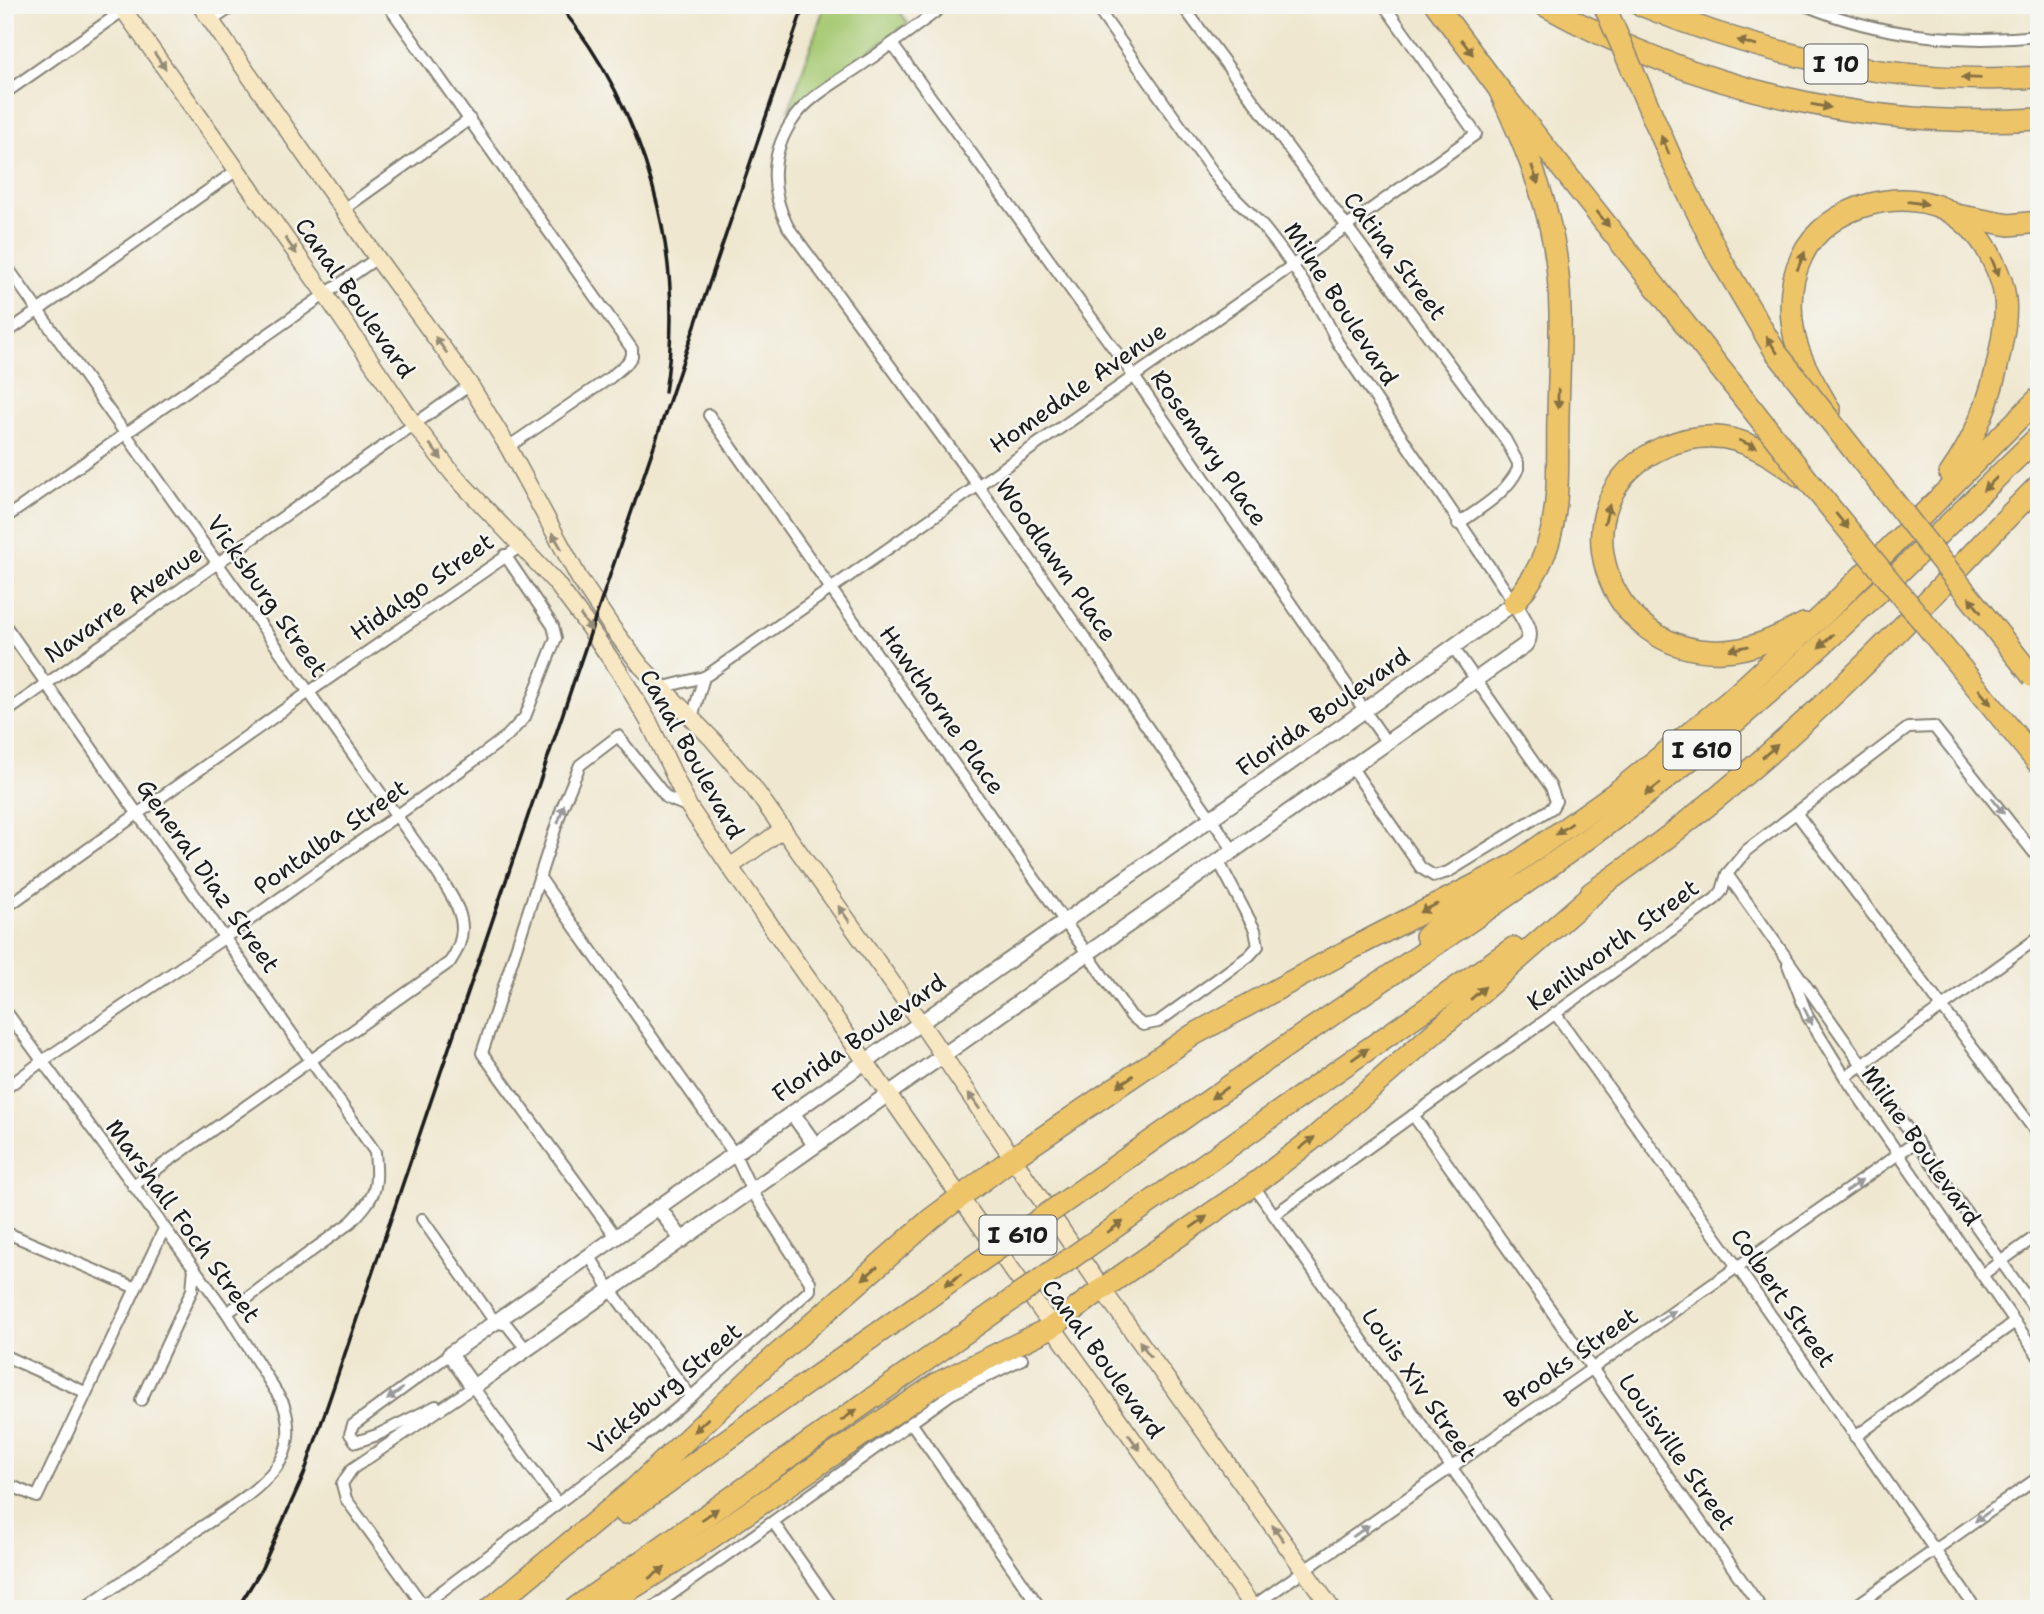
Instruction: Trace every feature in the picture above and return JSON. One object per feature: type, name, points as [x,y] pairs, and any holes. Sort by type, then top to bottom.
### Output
[{"type":"highway","points":[[1436,5],[1499,89],[1811,484],[2039,764]]},
{"type":"highway","name":"I 10","points":[[1544,5],[1661,60],[1744,89],[1786,99],[1868,114],[2004,121],[2039,119]]},
{"type":"highway","points":[[1604,5],[1674,165],[1720,258],[1775,351],[2037,680]]},
{"type":"highway","name":"I 10","points":[[1641,5],[1748,44],[1809,60],[1928,77],[2039,77]]},
{"type":"highway","points":[[1499,89],[1523,143],[1541,194],[1554,246],[1559,323],[1555,513],[1542,561],[1526,589],[1514,603]]},
{"type":"highway","points":[[1845,437],[1808,371],[1794,336],[1791,300],[1794,277],[1802,254],[1813,239],[1828,223],[1860,206],[1898,200],[1926,203],[1954,214],[2009,225],[2039,222]]},
{"type":"highway","points":[[1920,517],[1960,460],[1984,410],[1996,374],[2003,336],[2005,299],[1997,270],[1985,244],[1954,214]]},
{"type":"highway","points":[[1326,1018],[1511,866],[1676,747],[1824,614],[2039,398]]},
{"type":"highway","name":"I 610","points":[[492,1609],[760,1416],[1326,1018],[1556,860],[1698,754],[1842,626],[2039,436]]},
{"type":"highway","points":[[1811,484],[1766,451],[1731,438],[1681,440],[1657,450],[1623,478],[1612,496],[1605,519],[1602,538],[1604,559],[1617,597],[1632,618],[1647,631],[1688,648],[1723,652],[1768,642],[1824,614]]},
{"type":"highway","name":"I 610","points":[[573,1609],[1602,886],[1683,824],[1788,736],[1858,671],[2039,485]]},
{"type":"highway","points":[[1991,533],[2039,500]]},
{"type":"highway","points":[[492,1609],[632,1491],[772,1359],[921,1227],[1014,1157],[1193,1035],[1511,866]]},
{"type":"highway","points":[[599,1609],[693,1550],[938,1383],[1052,1327],[1102,1289],[1253,1185],[1314,1138],[1602,886]]},
{"type":"main road","name":"Canal Boulevard","points":[[201,5],[377,258],[470,385],[508,447],[579,579],[641,666],[664,687],[753,787],[1014,1157],[1102,1289],[1332,1609]]},
{"type":"main road","name":"Canal Boulevard","points":[[125,7],[414,424],[453,474],[556,583],[619,671],[649,722],[690,807],[730,867],[1252,1608]]},
{"type":"main road","points":[[730,867],[783,829]]},
{"type":"street","points":[[211,21],[234,5]]},
{"type":"street","points":[[388,5],[632,349],[632,356],[621,368],[508,447]]},
{"type":"street","name":"Woodlawn Place","points":[[946,5],[821,94],[792,120],[780,144],[774,187],[778,206],[788,227],[977,484],[1213,817],[1234,851]]},
{"type":"street","name":"Milne Boulevard","points":[[1095,5],[1220,182],[1236,201],[1252,214],[1293,265],[1317,302],[1338,343],[1514,603],[1530,633],[1530,639]]},
{"type":"street","name":"Catina Street","points":[[1182,5],[1505,439],[1518,463],[1514,477],[1504,489],[1458,524]]},
{"type":"street","name":"Homedale Avenue","points":[[664,687],[704,677],[1476,134],[1384,5]]},
{"type":"street","points":[[1805,5],[1862,25],[1942,38],[2039,36]]},
{"type":"street","points":[[5,93],[125,7]]},
{"type":"street","name":"Rosemary Place","points":[[892,44],[1133,375],[1387,743]]},
{"type":"street","points":[[344,209],[470,119]]},
{"type":"street","points":[[5,334],[237,170]]},
{"type":"street","points":[[5,518],[377,258]]},
{"type":"street","name":"Vicksburg Street","points":[[5,264],[438,874],[460,915],[464,927],[462,941],[450,962],[310,1061]]},
{"type":"street","name":"Navarre Avenue","points":[[5,713],[470,385]]},
{"type":"street","name":"Hawthorne Place","points":[[709,415],[1131,1016],[1143,1025],[1158,1021],[1249,956],[1258,946],[1255,930],[1219,862]]},
{"type":"street","name":"Hidalgo Street","points":[[5,908],[136,813],[521,546]]},
{"type":"street","name":"Pontalba Street","points":[[5,1089],[396,816],[507,736],[525,717],[556,638],[553,626],[505,555]]},
{"type":"street","name":"Florida Boulevard","points":[[473,1387],[377,1435],[356,1442],[349,1434],[353,1425],[450,1354],[1514,603]]},
{"type":"street","name":"General Diaz Street","points":[[5,625],[375,1152],[377,1182],[372,1198],[362,1211],[351,1222],[227,1313]]},
{"type":"street","name":"Florida Boulevard","points":[[421,1607],[346,1499],[342,1484],[352,1469],[473,1387],[888,1092],[1477,681],[1530,639]]},
{"type":"street","points":[[1352,768],[1420,868],[1434,876],[1448,872],[1546,813],[1556,801],[1551,787],[1453,647]]},
{"type":"street","points":[[692,718],[704,677]]},
{"type":"street","name":"Kenilworth Street","points":[[1274,1215],[1715,899],[1722,891],[1727,874],[1747,850],[1908,728],[1934,727],[2039,859]]},
{"type":"street","points":[[617,1238],[482,1053],[562,808],[580,765],[618,736],[667,798],[690,807]]},
{"type":"street","points":[[1797,814],[2039,1136]]},
{"type":"street","name":"Milne Boulevard","points":[[1727,874],[2039,1315]]},
{"type":"street","name":"Vicksburg Street","points":[[421,1607],[614,1461],[691,1397],[810,1290],[810,1282],[752,1191],[735,1154],[540,878]]},
{"type":"street","points":[[1845,1077],[2039,937]]},
{"type":"street","name":"Milne Boulevard","points":[[1784,952],[1808,1017],[1845,1077],[2039,1356]]},
{"type":"street","name":"Marshall Foch Street","points":[[5,1010],[227,1313],[283,1403],[288,1417],[286,1447],[275,1469],[244,1498],[83,1609]]},
{"type":"street","name":"Colbert Street","points":[[1555,1013],[1738,1268],[1976,1609]]},
{"type":"street","points":[[133,1186],[310,1061]]},
{"type":"street","points":[[793,1114],[816,1145]]},
{"type":"street","name":"Louisville Street","points":[[1413,1115],[1762,1609]]},
{"type":"street","name":"Brooks Street","points":[[1252,1608],[1917,1141]]},
{"type":"street","name":"Louis Xiv Street","points":[[1253,1185],[1551,1609]]},
{"type":"street","points":[[659,1208],[682,1240]]},
{"type":"street","points":[[422,1219],[495,1322],[507,1325],[526,1349]]},
{"type":"street","points":[[5,1483],[37,1497],[164,1229]]},
{"type":"street","points":[[5,1232],[136,1288]]},
{"type":"street","points":[[1982,1275],[2039,1234]]},
{"type":"street","points":[[590,1257],[610,1289],[691,1397]]},
{"type":"street","points":[[141,1400],[192,1290],[194,1268]]},
{"type":"street","points":[[1855,1437],[2015,1322]]},
{"type":"street","points":[[450,1354],[557,1503]]},
{"type":"street","points":[[5,1356],[85,1392]]},
{"type":"street","points":[[651,1609],[951,1394],[1022,1359]]},
{"type":"street","points":[[912,1424],[1041,1609]]},
{"type":"street","points":[[1851,1609],[2039,1477]]},
{"type":"street","points":[[773,1522],[834,1609]]},
{"type":"green space","points":[[825,5],[895,5],[908,23],[789,109]]},
{"type":"railway","points":[[559,5],[589,46],[615,91],[637,138],[653,187],[664,238],[670,289],[670,341],[665,392]]},
{"type":"railway","points":[[237,1609],[261,1570],[304,1474],[804,5]]}]
